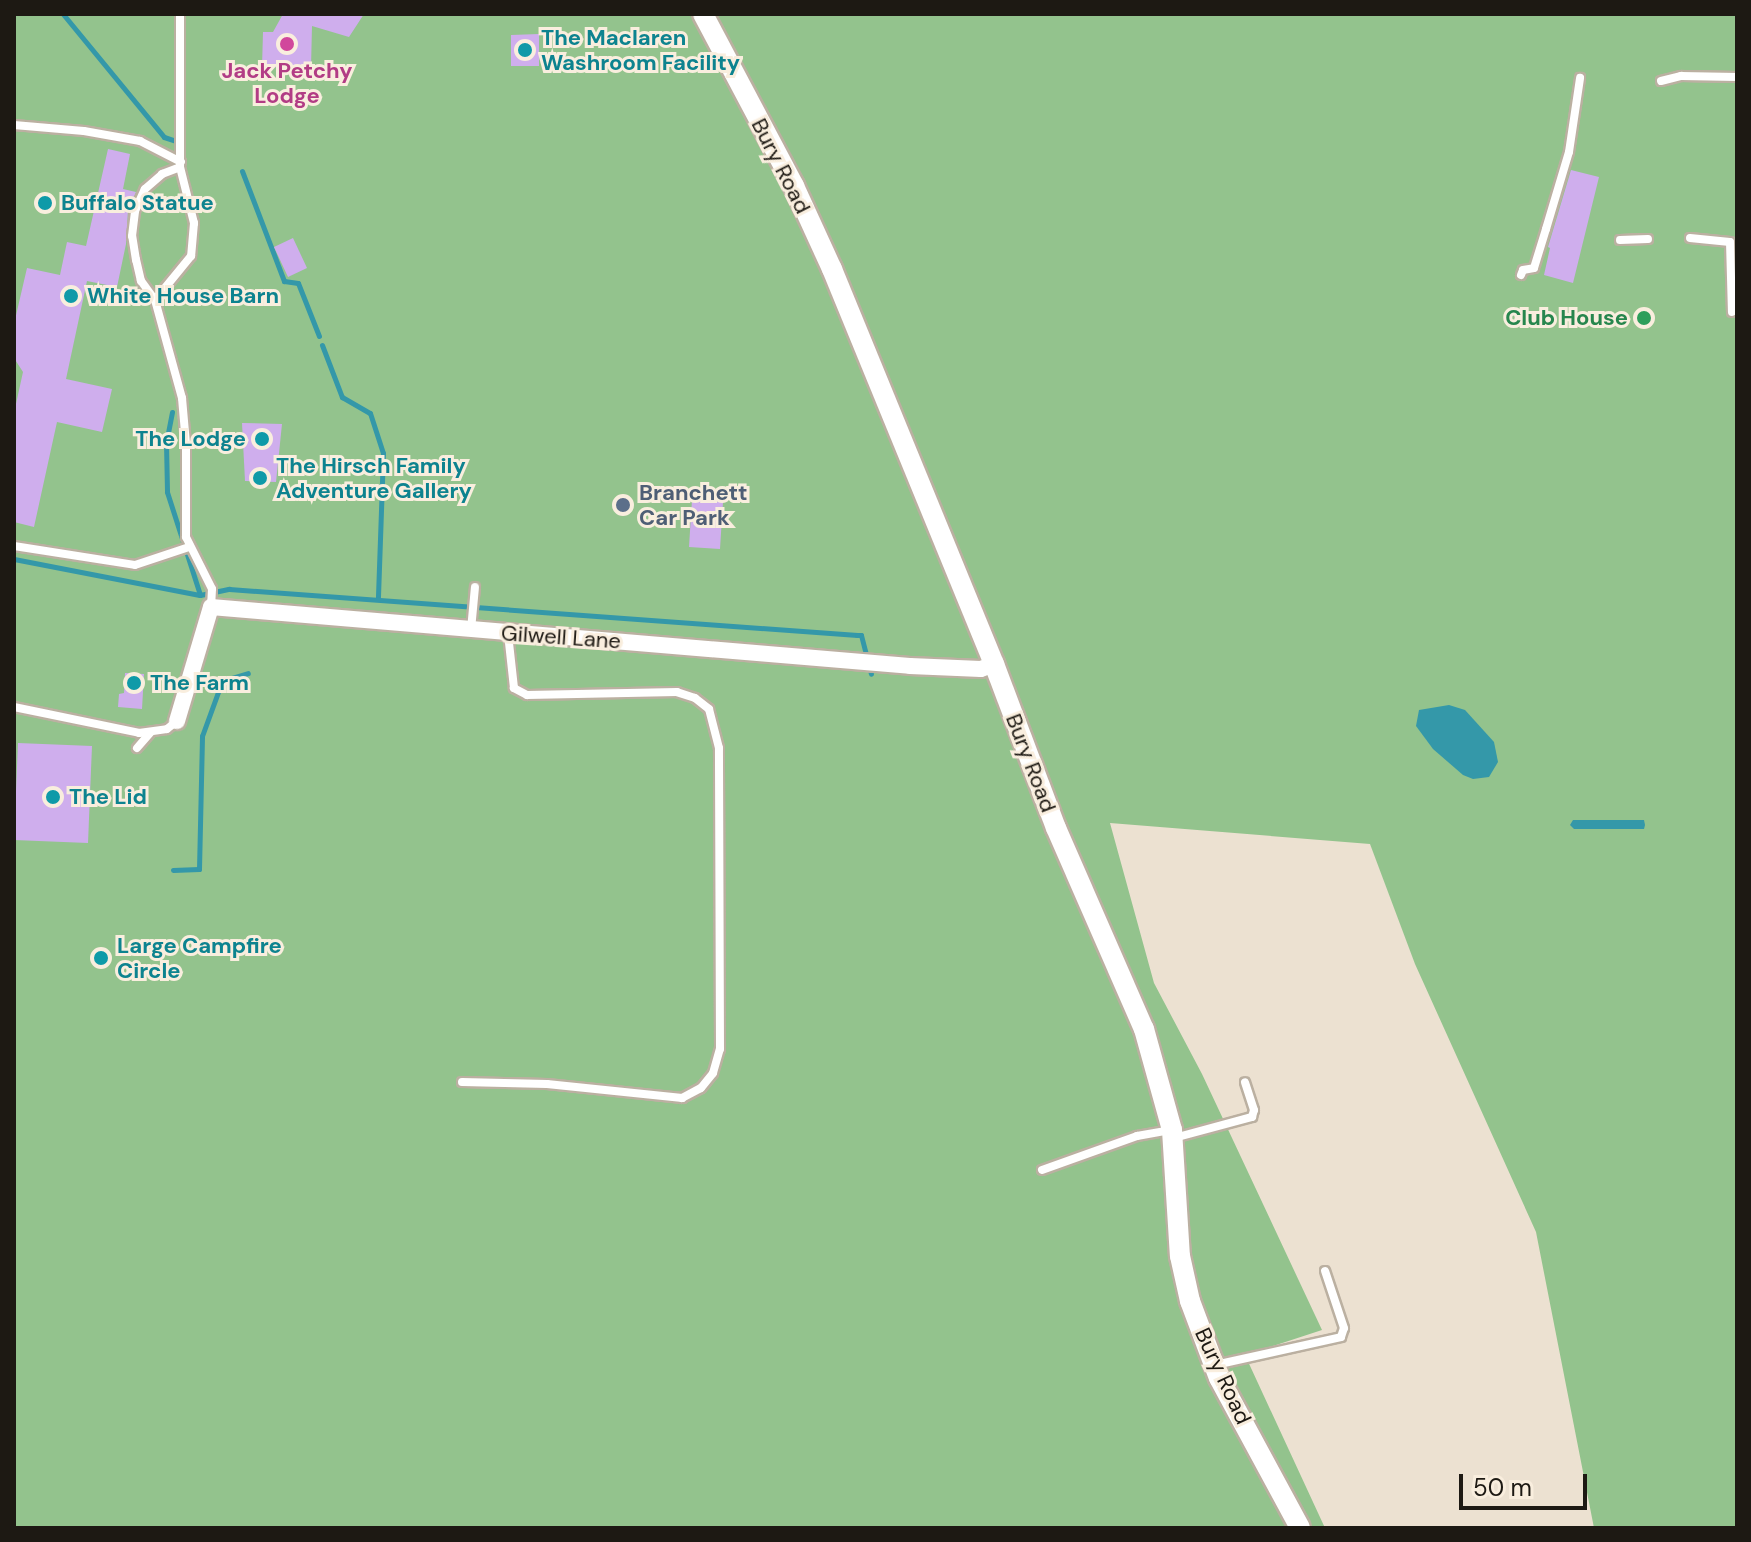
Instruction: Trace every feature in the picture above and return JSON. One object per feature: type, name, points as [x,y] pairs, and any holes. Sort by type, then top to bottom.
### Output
[{"type":"street","name":"Bury Road","points":[[703,14],[794,186],[832,269],[994,664],[1056,828],[1144,1029],[1172,1134],[1184,1281],[1214,1365],[1300,1528]]},
{"type":"street","name":"Gilwell Lane","points":[[211,607],[868,663],[981,669],[994,664]]},
{"type":"street","points":[[177,721],[201,632],[211,607]]},
{"type":"lane","points":[[155,300],[191,256],[194,223],[181,165],[180,14]]},
{"type":"lane","points":[[1661,81],[1681,76],[1737,77]]},
{"type":"lane","points":[[1521,275],[1523,270],[1534,268],[1550,216],[1569,152],[1580,78]]},
{"type":"lane","points":[[14,125],[84,131],[140,141],[181,165]]},
{"type":"lane","points":[[181,165],[162,174],[145,189],[135,211],[132,236],[141,281],[155,300],[182,398],[186,444],[185,549],[212,589],[211,607]]},
{"type":"lane","points":[[1690,238],[1730,242],[1732,312]]},
{"type":"lane","points":[[1620,240],[1648,239]]},
{"type":"lane","points":[[14,546],[135,565],[185,549]]},
{"type":"lane","points":[[471,630],[475,587]]},
{"type":"lane","points":[[462,1082],[547,1084],[682,1098],[701,1088],[713,1073],[720,1049],[719,748],[709,709],[695,698],[677,692],[527,695],[514,688],[508,634]]},
{"type":"lane","points":[[14,707],[139,733],[167,729],[177,721]]},
{"type":"lane","points":[[137,748],[152,731]]},
{"type":"lane","points":[[1042,1170],[1137,1136],[1172,1134],[1252,1117],[1254,1110],[1245,1082]]},
{"type":"lane","points":[[1214,1365],[1341,1337],[1344,1328],[1325,1271]]},
{"type":"green space","points":[[14,14],[1737,14],[1737,1528],[1594,1528],[1536,1232],[1415,964],[1370,844],[1110,823],[1154,983],[1202,1074],[1322,1330],[1245,1355],[1325,1528],[14,1528]]},
{"type":"water","points":[[1449,705],[1465,710],[1494,742],[1498,762],[1489,777],[1473,779],[1463,775],[1433,749],[1416,726],[1419,710]]},
{"type":"water","points":[[1573,820],[1644,820],[1645,825],[1644,829],[1574,829],[1570,825]]},
{"type":"building","name":"Jack Petchy Lodge","points":[[283,14],[364,14],[349,37],[312,26],[311,68],[262,67],[263,32],[273,32]]},
{"type":"building","name":"The Maclaren Washroom Facility","points":[[539,34],[539,66],[511,66],[511,35]]},
{"type":"building","points":[[108,149],[130,154],[123,189],[136,192],[128,210],[126,244],[117,287],[87,281],[66,379],[112,389],[102,432],[57,422],[34,527],[14,522],[14,413],[23,372],[14,358],[14,324],[27,268],[60,275],[67,242],[86,246]]},
{"type":"building","points":[[1571,170],[1599,177],[1573,283],[1544,275],[1548,247]]},
{"type":"building","points":[[293,238],[307,268],[288,277],[274,247]]},
{"type":"building","points":[[242,423],[282,424],[276,482],[245,481]]},
{"type":"building","points":[[692,500],[723,502],[720,549],[689,547]]},
{"type":"building","name":"The Farm","points":[[125,673],[144,674],[142,709],[118,707],[119,694],[124,693]]},
{"type":"building","name":"The Lid","points":[[18,743],[92,746],[88,843],[14,840]]},
{"type":"waterway","points":[[63,14],[164,137],[176,141]]},
{"type":"waterway","points":[[242,171],[284,281],[298,283],[319,336]]},
{"type":"waterway","points":[[322,345],[342,397],[370,413],[383,453],[378,599]]},
{"type":"waterway","points":[[172,412],[166,443],[167,492],[200,595]]},
{"type":"waterway","points":[[14,559],[200,595],[229,589],[861,635],[871,674]]},
{"type":"waterway","points":[[173,870],[199,869],[202,736],[222,681],[248,673]]},
{"type":"place","name":"Jack Petchy Lodge","points":[[287,44]]},
{"type":"place","name":"The Maclaren Washroom Facility","points":[[525,50]]},
{"type":"place","name":"Buffalo Statue","points":[[45,203]]},
{"type":"place","name":"White House Barn","points":[[71,296]]},
{"type":"place","name":"Club House","points":[[1644,318]]},
{"type":"place","name":"The Lodge","points":[[262,439]]},
{"type":"place","name":"The Hirsch Family Adventure Gallery","points":[[260,478]]},
{"type":"place","name":"Branchett Car Park","points":[[623,505]]},
{"type":"place","name":"The Farm","points":[[134,683]]},
{"type":"place","name":"The Lid","points":[[53,797]]},
{"type":"place","name":"Large Campfire Circle","points":[[101,958]]}]
